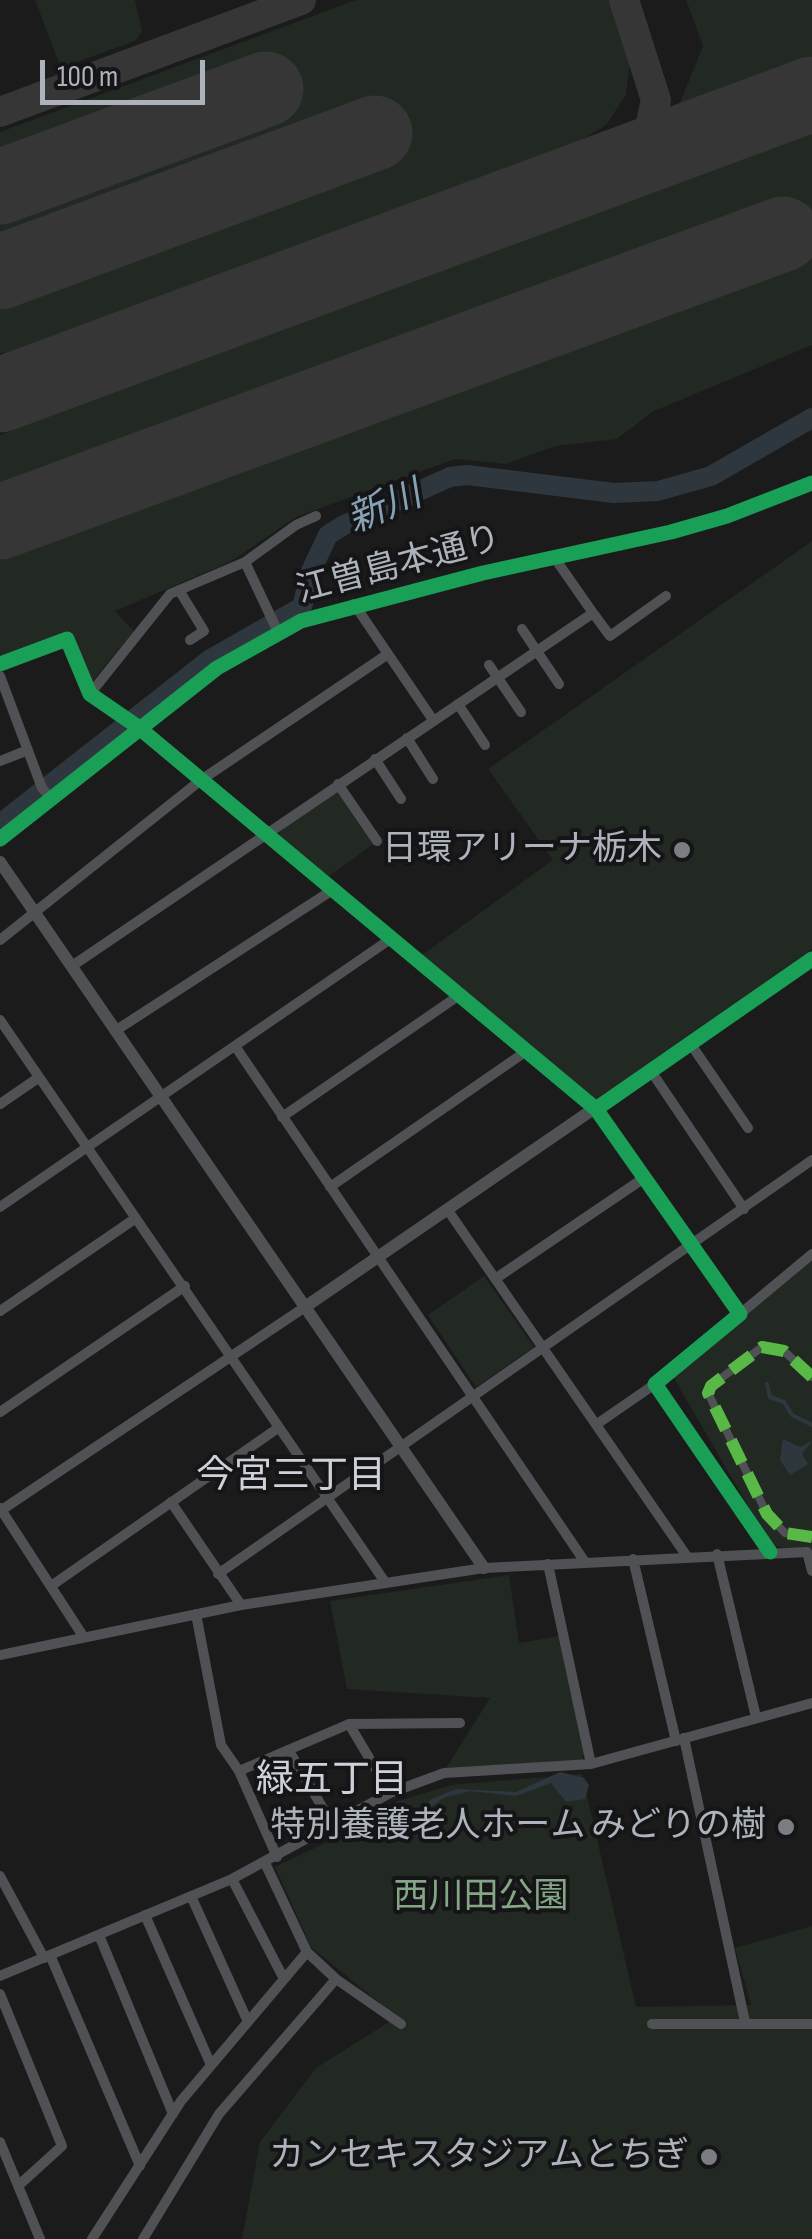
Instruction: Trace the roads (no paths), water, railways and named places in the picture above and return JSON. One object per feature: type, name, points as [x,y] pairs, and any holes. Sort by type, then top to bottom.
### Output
[{"type":"street","name":"江曽島本通り","points":[[0,839],[217,668],[278,632],[354,604],[727,516],[812,483]]},
{"type":"street","points":[[90,694],[170,594],[246,562],[296,525],[316,516]]},
{"type":"street","points":[[554,557],[610,636],[666,596]]},
{"type":"street","points":[[246,562],[278,632]]},
{"type":"street","points":[[180,590],[204,631],[190,640]]},
{"type":"street","points":[[354,604],[433,720]]},
{"type":"street","points":[[72,966],[593,613]]},
{"type":"street","points":[[522,629],[560,684]]},
{"type":"street","points":[[0,664],[67,639],[90,694],[202,780],[596,1108],[740,1314]]},
{"type":"street","points":[[0,940],[202,780],[388,654]]},
{"type":"street","points":[[490,664],[521,712]]},
{"type":"street","points":[[0,676],[51,798]]},
{"type":"street","points":[[458,704],[485,745]]},
{"type":"street","points":[[407,738],[433,778]]},
{"type":"street","points":[[0,761],[28,750]]},
{"type":"street","points":[[375,759],[401,799]]},
{"type":"street","points":[[338,784],[377,841]]},
{"type":"street","points":[[0,862],[484,1568]]},
{"type":"street","points":[[115,1031],[334,889]]},
{"type":"street","points":[[0,1206],[392,938]]},
{"type":"street","points":[[83,1636],[0,1510],[810,966]]},
{"type":"street","points":[[282,1117],[461,994]]},
{"type":"street","points":[[0,1020],[385,1582]]},
{"type":"street","points":[[690,1044],[748,1128]]},
{"type":"street","points":[[235,1046],[585,1562]]},
{"type":"street","points":[[330,1188],[528,1050]]},
{"type":"street","points":[[651,1071],[744,1209]]},
{"type":"street","points":[[0,1104],[38,1078]]},
{"type":"street","points":[[218,1574],[812,1160]]},
{"type":"street","points":[[495,1279],[644,1178]]},
{"type":"street","points":[[446,1209],[686,1556]]},
{"type":"street","points":[[0,1311],[136,1218]]},
{"type":"street","points":[[597,1424],[655,1384],[812,1254]]},
{"type":"street","points":[[0,1412],[185,1286]]},
{"type":"street","points":[[812,1377],[784,1351],[762,1347],[711,1386],[708,1393],[767,1514],[786,1534],[812,1537]]},
{"type":"street","points":[[655,1384],[770,1552]]},
{"type":"street","points":[[51,1586],[278,1428]]},
{"type":"street","points":[[171,1502],[241,1605]]},
{"type":"street","points":[[0,1655],[241,1605],[484,1568],[807,1552],[812,1570]]},
{"type":"street","points":[[717,1554],[756,1716]]},
{"type":"street","points":[[633,1559],[680,1740],[744,2022]]},
{"type":"street","points":[[548,1564],[591,1764]]},
{"type":"street","points":[[196,1614],[221,1745],[239,1772],[307,1952],[336,1979],[401,2024]]},
{"type":"street","points":[[0,1976],[232,1879],[334,1828],[390,1793],[444,1773],[591,1764],[812,1703]]},
{"type":"street","points":[[239,1772],[349,1724],[460,1723]]},
{"type":"street","points":[[349,1724],[390,1793]]},
{"type":"street","points":[[289,1751],[334,1828]]},
{"type":"street","points":[[0,1876],[47,1957],[140,2166]]},
{"type":"street","points":[[232,1879],[284,1979]]},
{"type":"street","points":[[191,1896],[248,2022]]},
{"type":"street","points":[[146,1915],[211,2066]]},
{"type":"street","points":[[98,1935],[173,2114]]},
{"type":"street","points":[[92,2239],[173,2114],[307,1952]]},
{"type":"street","points":[[142,2239],[219,2114],[336,1979]]},
{"type":"street","points":[[0,1994],[62,2146],[18,2186]]},
{"type":"street","points":[[652,2024],[812,2024]]},
{"type":"street","points":[[0,2143],[40,2239]]},
{"type":"waterway","name":"新川","points":[[0,824],[209,660],[302,607],[311,571],[328,535],[344,525],[450,477],[467,475],[614,493],[658,491],[711,476],[812,418]]},
{"type":"waterway","points":[[767,1384],[770,1397],[784,1402],[792,1415],[812,1425]]},
{"type":"place","name":"日環アリーナ栃木","points":[[682,850]]},
{"type":"place","name":"特別養護老人ホーム みどりの樹","points":[[786,1827]]},
{"type":"place","name":"カンセキスタジアムとちぎ","points":[[709,2157]]},
{"type":"district","name":"今宮三丁目","points":[[291,1477]]},
{"type":"district","name":"緑五丁目","points":[[332,1781]]},
{"type":"park label","name":"西川田公園","points":[[481,1898]]}]
